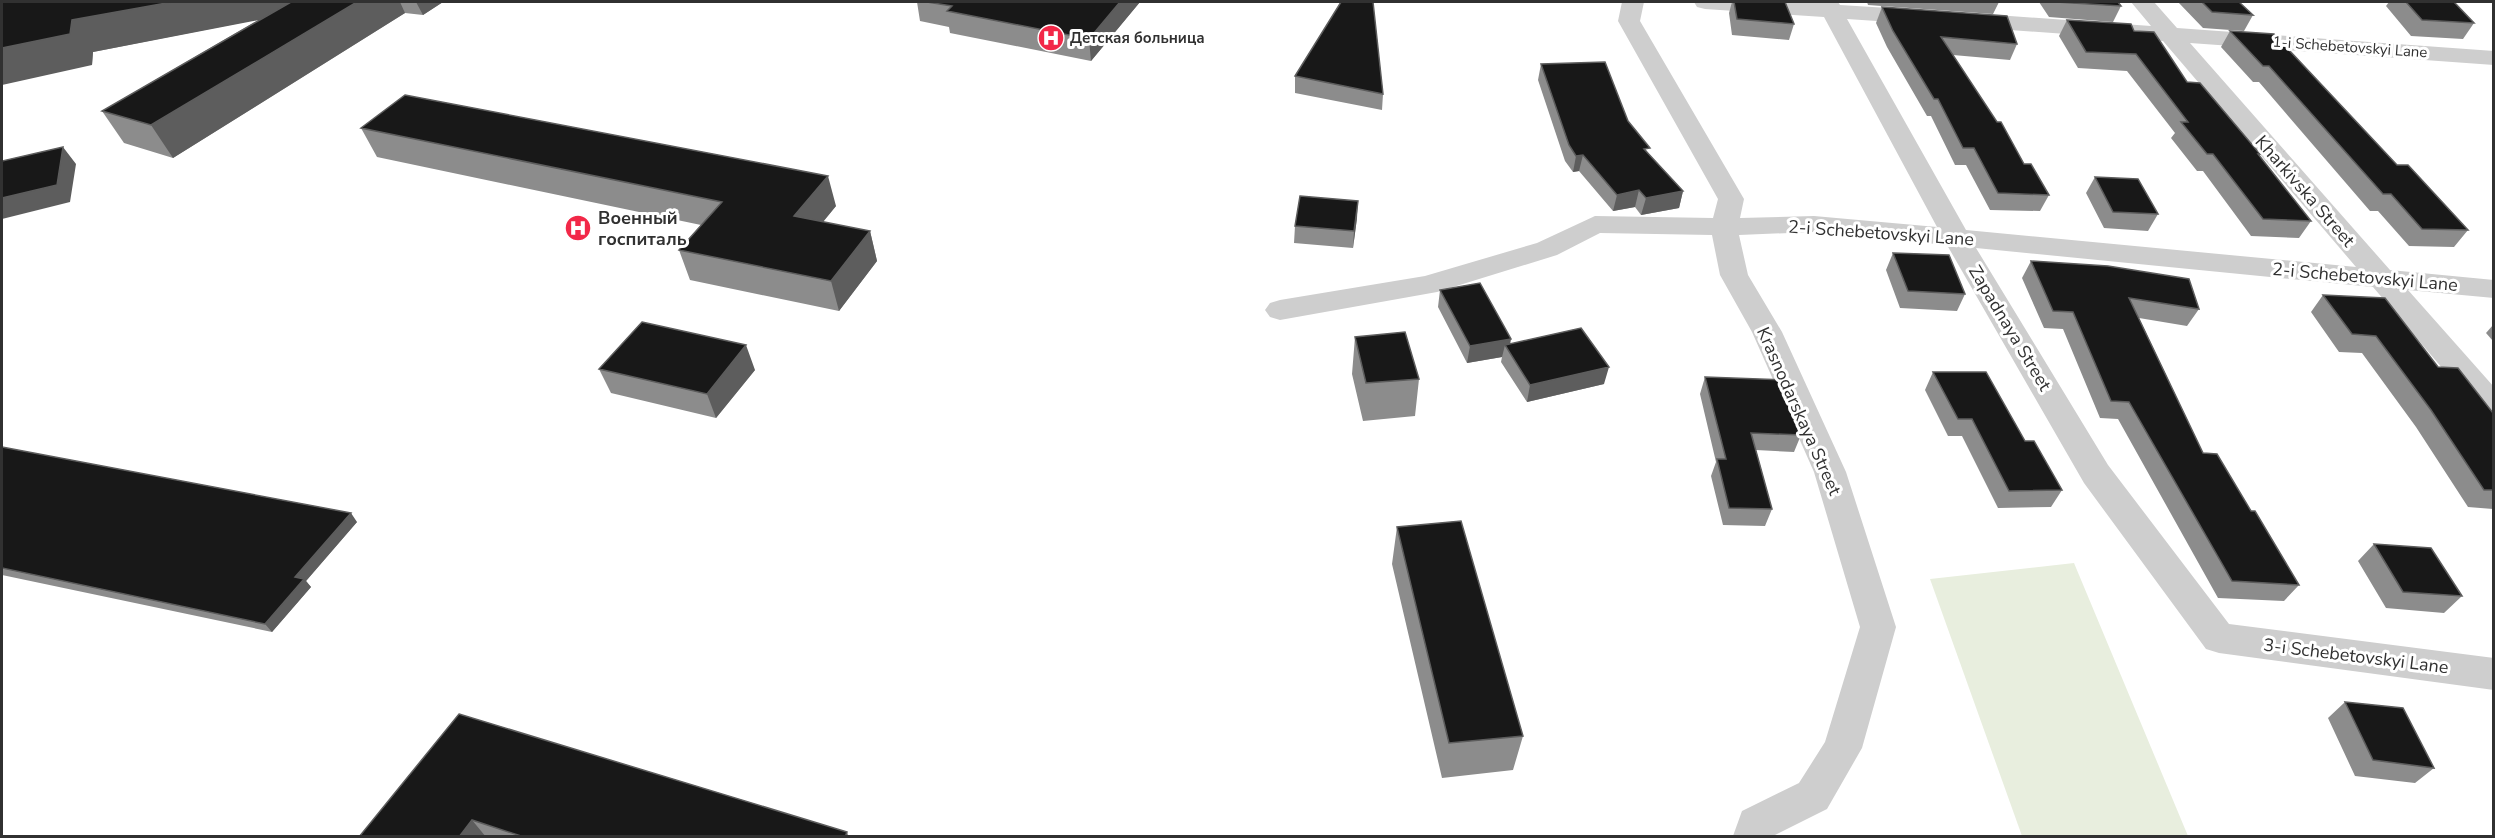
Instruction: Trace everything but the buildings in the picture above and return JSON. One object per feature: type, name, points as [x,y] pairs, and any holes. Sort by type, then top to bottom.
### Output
[{"type":"street","name":"Krasnodarskaya Street","points":[[1633,2],[1629,21],[1731,199],[1724,227],[1734,275],[1767,332],[1830,472],[1878,627],[1842,748],[1813,796],[1756,824],[1753,837]]},
{"type":"street","name":"1-i Schebetovskyi Lane","points":[[1705,2],[1830,6],[2493,58]]},
{"type":"street","name":"Kharkivska Street","points":[[2142,2],[2493,408]]},
{"type":"street","name":"Zapadnaya Street","points":[[1830,6],[1956,237],[2096,474],[2219,638]]},
{"type":"street","name":"2-i Schebetovskyi Lane","points":[[1281,310],[1427,285],[1547,249],[1595,224],[1724,227],[1814,224],[2493,289]]},
{"type":"street","name":"3-i Schebetovskyi Lane","points":[[2219,638],[2493,674]]},
{"type":"green space","points":[[2074,563],[2188,836],[2022,836],[1930,579]]},
{"type":"place","name":"Детская больница","points":[[1051,38]]},
{"type":"place","name":"Военный госпиталь","points":[[578,228]]}]
